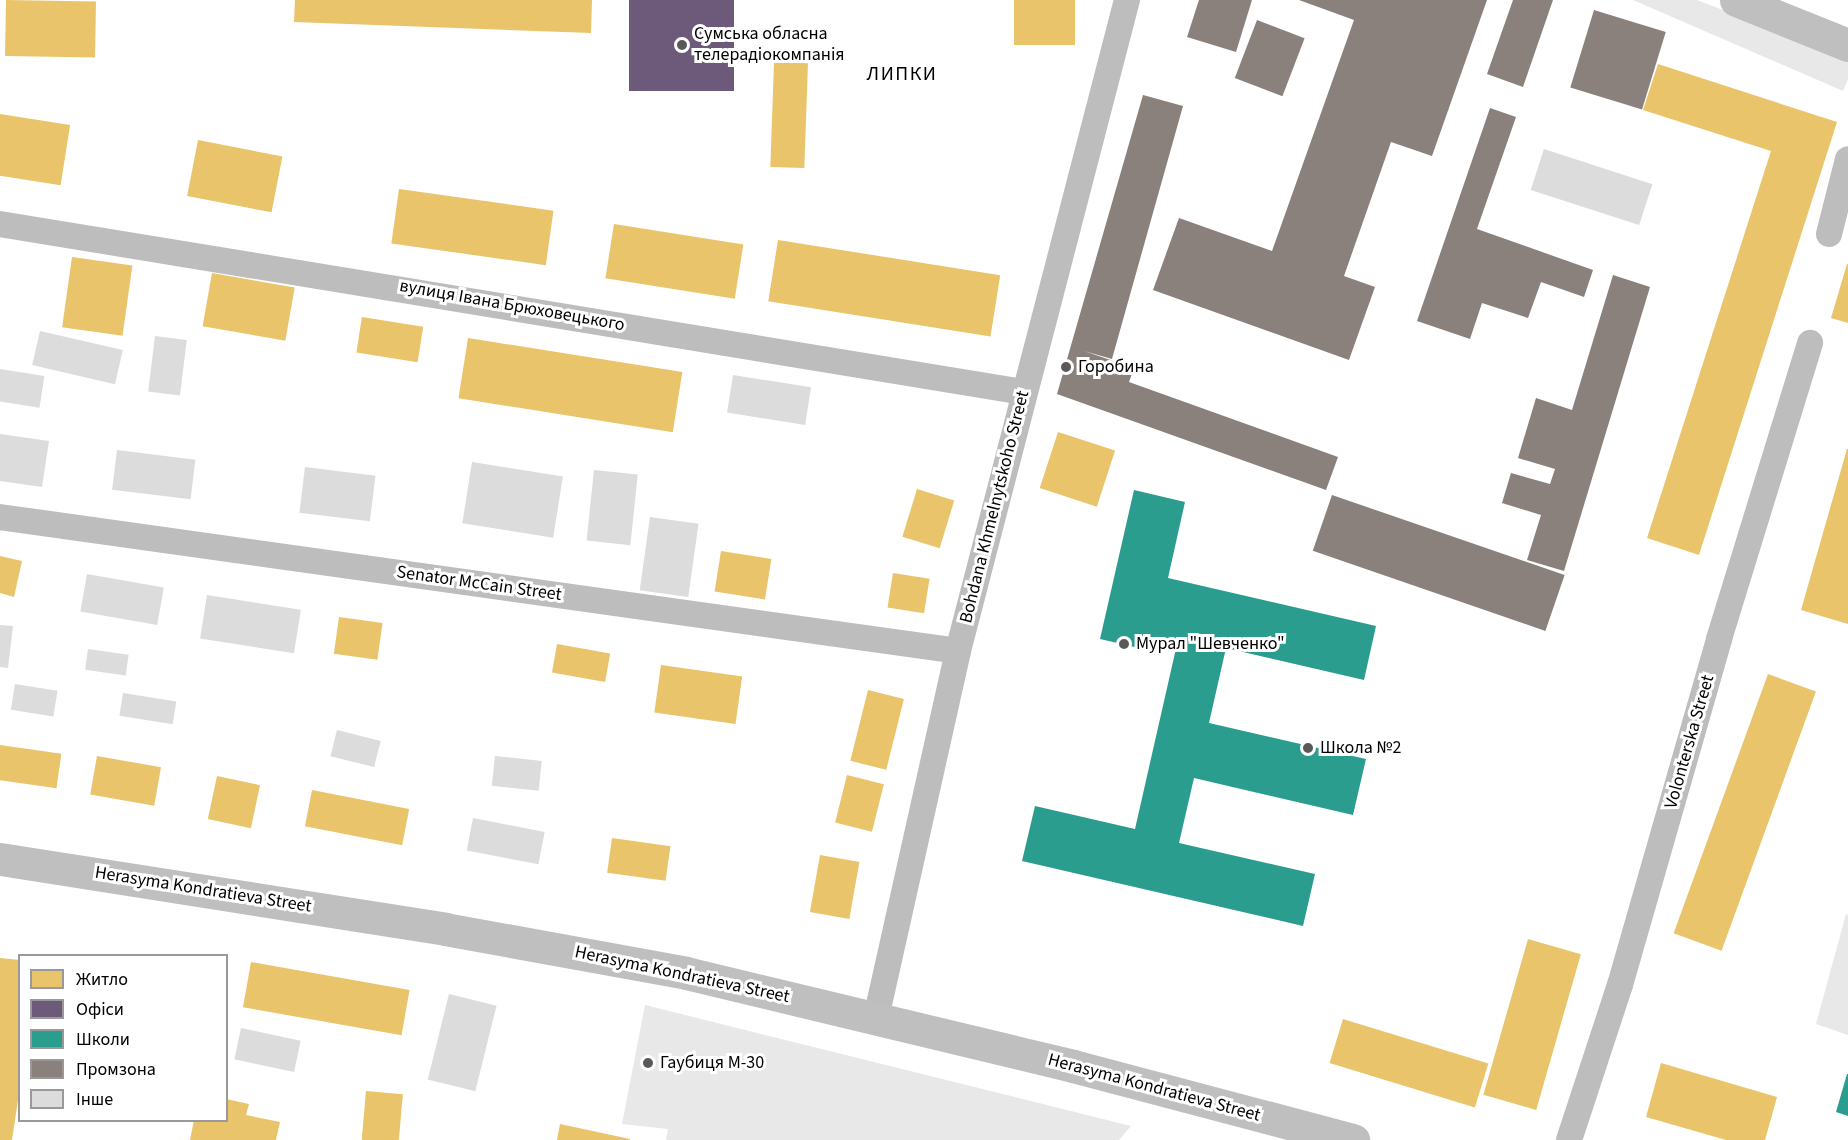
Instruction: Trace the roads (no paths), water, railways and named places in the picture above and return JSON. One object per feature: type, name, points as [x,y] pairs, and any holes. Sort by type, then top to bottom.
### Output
[{"type":"street","name":"Bohdana Khmelnytskoho Street","points":[[876,1018],[958,651],[1127,0]]},
{"type":"street","points":[[1736,0],[1848,45]]},
{"type":"street","points":[[1829,234],[1848,159]]},
{"type":"street","name":"вулиця Івана Брюховецького","points":[[0,224],[1024,392]]},
{"type":"street","name":"Volonterska Street","points":[[1569,1140],[1620,985],[1719,639],[1810,344]]},
{"type":"street","name":"Senator McCain Street","points":[[0,517],[958,651]]},
{"type":"street","name":"Herasyma Kondratieva Street","points":[[0,859],[444,929],[686,973],[876,1018],[1353,1140]]},
{"type":"place","name":"Сумська обласна телерадіокомпанія","points":[[682,45]]},
{"type":"place","name":"Горобина","points":[[1066,367]]},
{"type":"place","name":"Мурал \"Шевченко\"","points":[[1124,644]]},
{"type":"place","name":"Школа №2","points":[[1308,748]]},
{"type":"place","name":"Гаубиця М-30","points":[[648,1063]]},
{"type":"district","name":"ЛИПКИ","points":[[902,74]]}]
